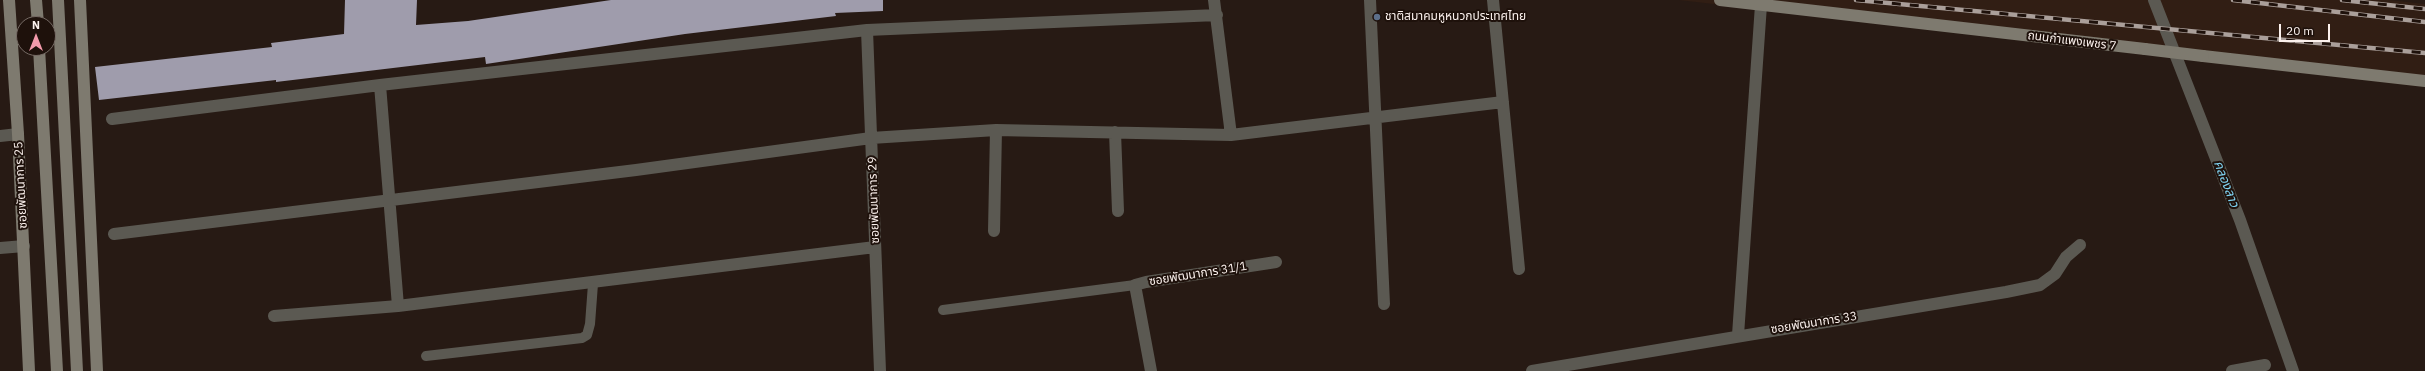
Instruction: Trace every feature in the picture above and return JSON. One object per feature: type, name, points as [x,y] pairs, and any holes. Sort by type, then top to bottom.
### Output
[{"type":"main road","name":"ซอยพัฒนาการ 25","points":[[9,0],[18,134],[29,371]]},
{"type":"main road","points":[[36,0],[37,16]]},
{"type":"main road","points":[[58,0],[77,371]]},
{"type":"main road","points":[[80,0],[97,371]]},
{"type":"main road","name":"ถนนกำแพงเพชร 7","points":[[1720,0],[2425,81]]},
{"type":"main road","points":[[39,56],[57,371]]},
{"type":"street","points":[[1214,0],[1231,135]]},
{"type":"street","points":[[1370,0],[1384,304]]},
{"type":"street","points":[[1493,0],[1519,269]]},
{"type":"street","points":[[2154,0],[2240,220],[2293,371]]},
{"type":"street","points":[[1738,335],[1761,5]]},
{"type":"street","points":[[112,119],[380,85],[867,30],[1217,15]]},
{"type":"street","name":"ซอยพัฒนาการ 29","points":[[867,30],[880,371]]},
{"type":"street","points":[[380,85],[398,306]]},
{"type":"street","points":[[114,234],[636,170],[871,138],[996,130],[1231,135],[1503,102]]},
{"type":"street","points":[[994,231],[996,130]]},
{"type":"street","points":[[1114,132],[1118,211]]},
{"type":"street","points":[[0,136],[18,134]]},
{"type":"street","name":"ซอยพัฒนาการ 33","points":[[1532,371],[1738,335],[2006,292],[2040,285],[2055,274],[2066,257],[2080,245]]},
{"type":"street","points":[[0,248],[24,246]]},
{"type":"street","points":[[274,316],[398,306],[593,284],[875,247]]},
{"type":"street","name":"ซอยพัฒนาการ 31/1","points":[[1151,371],[1135,285],[1276,262]]},
{"type":"street","points":[[2232,371],[2265,365]]},
{"type":"lane","points":[[426,356],[582,338],[587,335],[590,324],[593,284]]},
{"type":"lane","points":[[944,310],[1135,285]]},
{"type":"shaded area","points":[[1679,0],[2389,0],[2425,4],[2425,87]]},
{"type":"building","points":[[345,0],[417,0],[416,25],[468,21],[611,0],[883,0],[883,11],[835,13],[836,16],[685,34],[486,64],[485,57],[276,82],[276,80],[99,100],[95,67],[272,47],[271,43],[344,34]]},
{"type":"railway","points":[[1856,0],[2425,53]]},
{"type":"railway","points":[[2233,0],[2425,22]]},
{"type":"railway","points":[[2342,0],[2425,9]]},
{"type":"place","name":"ชาติสมาคมหูหนวกประเทศไทย","points":[[1377,17]]},
{"type":"water label","name":"คลองลาว","points":[[2226,184]]}]
